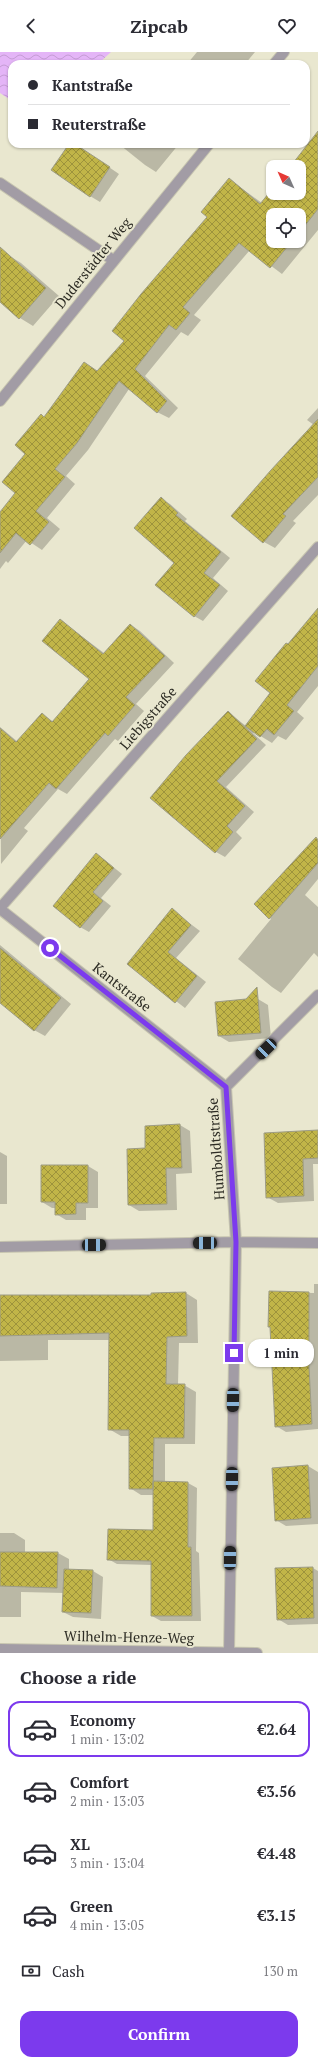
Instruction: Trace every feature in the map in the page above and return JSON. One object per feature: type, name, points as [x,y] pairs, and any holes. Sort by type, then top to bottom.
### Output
[{"type":"street","points":[[277,60],[284,52]]},
{"type":"street","name":"Duderstädter Weg","points":[[0,401],[205,148]]},
{"type":"street","points":[[0,183],[114,260]]},
{"type":"street","name":"Liebigstraße","points":[[0,908],[318,547]]},
{"type":"street","name":"Kantstraße","points":[[0,908],[226,1087]]},
{"type":"street","name":"Humboldtstraße","points":[[229,1653],[236,1242],[226,1087],[318,995]]},
{"type":"street","points":[[0,1247],[236,1242],[318,1243]]},
{"type":"street","name":"Wilhelm-Henze-Weg","points":[[0,1649],[257,1653]]},
{"type":"water","points":[[0,52],[111,52],[102,60],[8,60],[8,98],[0,93]]},
{"type":"building","points":[[318,131],[318,209],[306,224],[306,208],[266,208],[266,248],[286,248],[270,268],[239,243],[183,307],[190,313],[176,330],[169,325],[135,369],[167,401],[157,413],[119,381],[77,443],[55,469],[65,477],[36,511],[49,522],[30,545],[16,533],[0,553],[0,512],[15,493],[2,482],[25,454],[15,445],[41,414],[44,417],[84,362],[97,371],[124,341],[112,331],[141,294],[207,217],[201,212],[229,178],[260,204],[266,197],[266,200],[306,200],[306,160],[295,160],[305,148],[310,148],[310,141]]},
{"type":"building","points":[[66,148],[81,148],[110,167],[90,197],[51,170]]},
{"type":"building","points":[[0,247],[46,288],[19,319],[0,302]]},
{"type":"building","points":[[318,419],[318,477],[283,514],[286,516],[263,543],[231,516]]},
{"type":"building","points":[[161,497],[178,513],[176,515],[221,552],[204,573],[220,585],[194,617],[155,585],[174,563],[134,528]]},
{"type":"building","points":[[318,608],[318,666],[287,705],[294,711],[274,735],[267,729],[260,737],[245,726],[270,693],[255,681],[286,643],[288,644]]},
{"type":"building","points":[[60,619],[103,654],[130,624],[165,656],[126,697],[135,705],[108,736],[105,733],[56,789],[49,783],[0,839],[0,728],[16,742],[42,713],[52,722],[89,679],[42,641]]},
{"type":"building","points":[[228,711],[257,739],[217,781],[245,806],[227,826],[233,832],[215,853],[150,798],[186,755]]},
{"type":"building","points":[[316,837],[318,840],[318,863],[269,919],[254,904]]},
{"type":"building","points":[[96,853],[114,868],[93,892],[103,901],[80,928],[53,906]]},
{"type":"building","points":[[172,908],[191,925],[168,952],[197,976],[175,1003],[127,964]]},
{"type":"building","points":[[0,948],[61,998],[34,1031],[0,1003]]},
{"type":"building","points":[[257,987],[261,1033],[218,1036],[215,1002],[246,999]]},
{"type":"building","points":[[180,1124],[182,1168],[166,1168],[167,1204],[128,1205],[127,1149],[145,1148],[145,1126]]},
{"type":"building","points":[[318,1130],[318,1158],[303,1159],[304,1196],[266,1198],[264,1133]]},
{"type":"building","points":[[41,1165],[88,1165],[88,1203],[76,1203],[76,1214],[55,1215],[55,1202],[41,1202]]},
{"type":"building","points":[[269,1291],[309,1292],[309,1367],[312,1424],[275,1427],[270,1327],[268,1327]]},
{"type":"building","points":[[186,1292],[187,1336],[167,1337],[166,1384],[185,1384],[184,1438],[154,1438],[153,1489],[129,1489],[129,1430],[108,1430],[109,1333],[0,1336],[0,1295],[151,1295],[151,1293]]},
{"type":"building","points":[[308,1465],[311,1518],[275,1521],[272,1468]]},
{"type":"building","points":[[153,1481],[188,1482],[188,1547],[191,1547],[192,1616],[151,1616],[151,1561],[107,1560],[108,1529],[153,1530]]},
{"type":"building","points":[[0,1552],[58,1552],[57,1588],[0,1586]]},
{"type":"building","points":[[313,1567],[314,1618],[277,1620],[275,1568]]},
{"type":"building","points":[[64,1569],[93,1570],[91,1613],[62,1612]]},
{"type":"route","points":[[50,948],[226,1087],[236,1242],[234,1353]]}]
